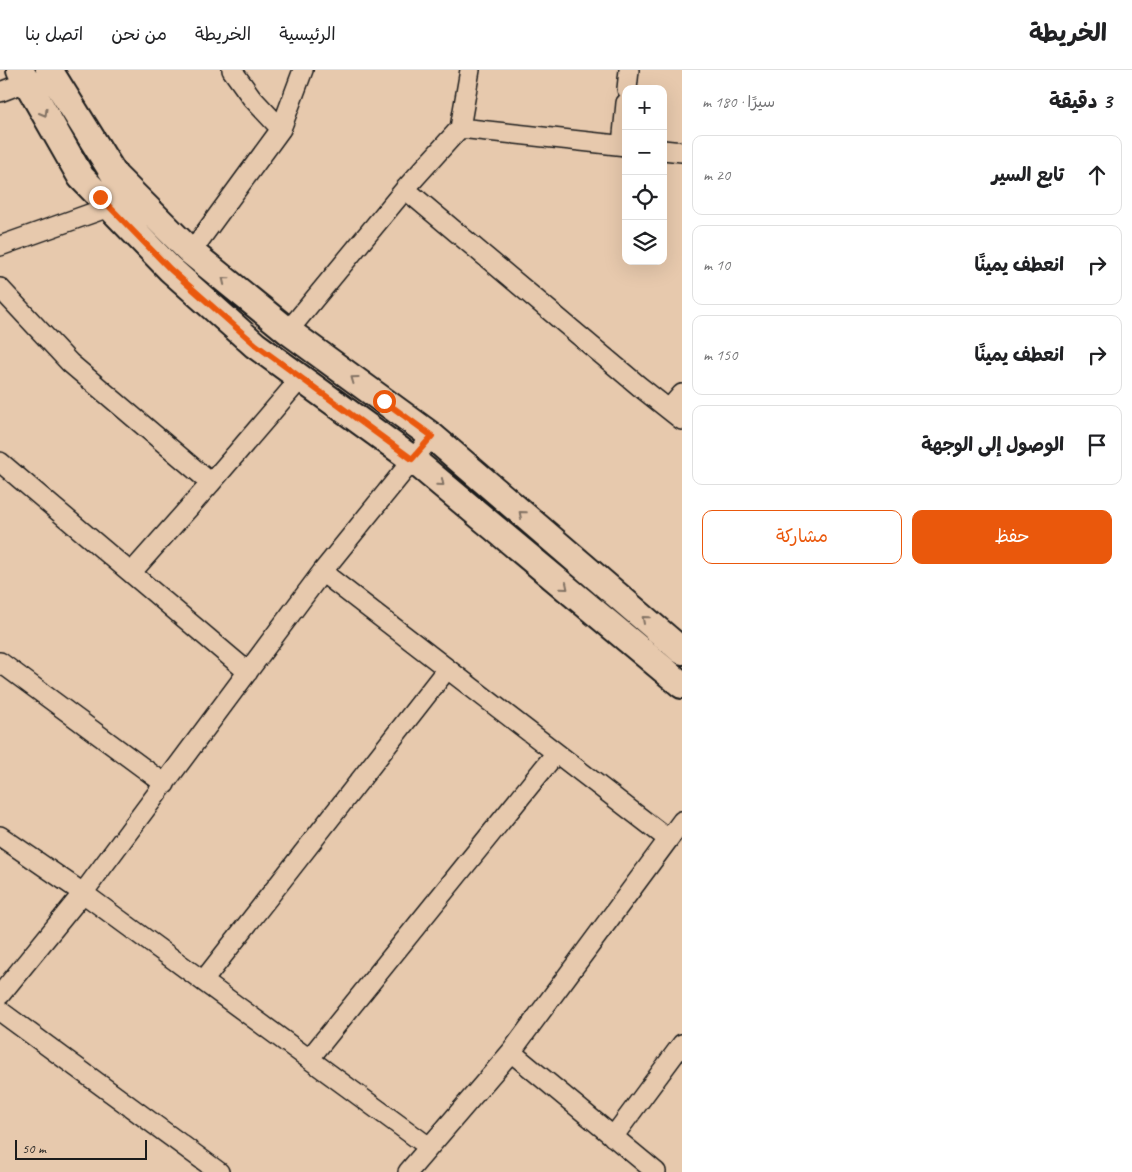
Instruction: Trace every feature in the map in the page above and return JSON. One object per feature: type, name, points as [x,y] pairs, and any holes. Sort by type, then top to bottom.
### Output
[{"type":"street","points":[[49,70],[115,176],[191,252],[288,331],[432,436],[682,651]]},
{"type":"street","points":[[232,70],[252,98],[281,129]]},
{"type":"street","points":[[191,252],[281,129],[303,70]]},
{"type":"street","points":[[288,331],[404,189],[460,128],[470,70]]},
{"type":"street","points":[[627,85],[629,70]]},
{"type":"street","points":[[0,92],[23,76],[81,177],[170,269],[256,345],[412,459],[682,685]]},
{"type":"street","points":[[460,128],[622,146]]},
{"type":"street","points":[[667,150],[682,152]]},
{"type":"street","points":[[404,189],[675,414],[682,394]]},
{"type":"street","points":[[0,246],[109,207]]},
{"type":"street","points":[[0,288],[70,363],[211,483]]},
{"type":"street","points":[[131,573],[301,378]]},
{"type":"street","points":[[0,995],[83,893],[322,572],[432,436]]},
{"type":"street","points":[[0,462],[248,672]]},
{"type":"street","points":[[322,572],[668,839]]},
{"type":"street","points":[[0,662],[165,784]]},
{"type":"street","points":[[203,981],[448,669]]},
{"type":"street","points":[[310,1059],[556,753]]},
{"type":"street","points":[[408,1172],[511,1052],[682,821]]},
{"type":"street","points":[[0,836],[83,893],[429,1147]]},
{"type":"street","points":[[0,1012],[219,1172]]},
{"type":"street","points":[[613,1137],[682,1044]]},
{"type":"street","points":[[511,1052],[656,1172]]},
{"type":"route","points":[[100,197],[170,269],[256,345],[412,459],[432,436],[384,401]]}]
